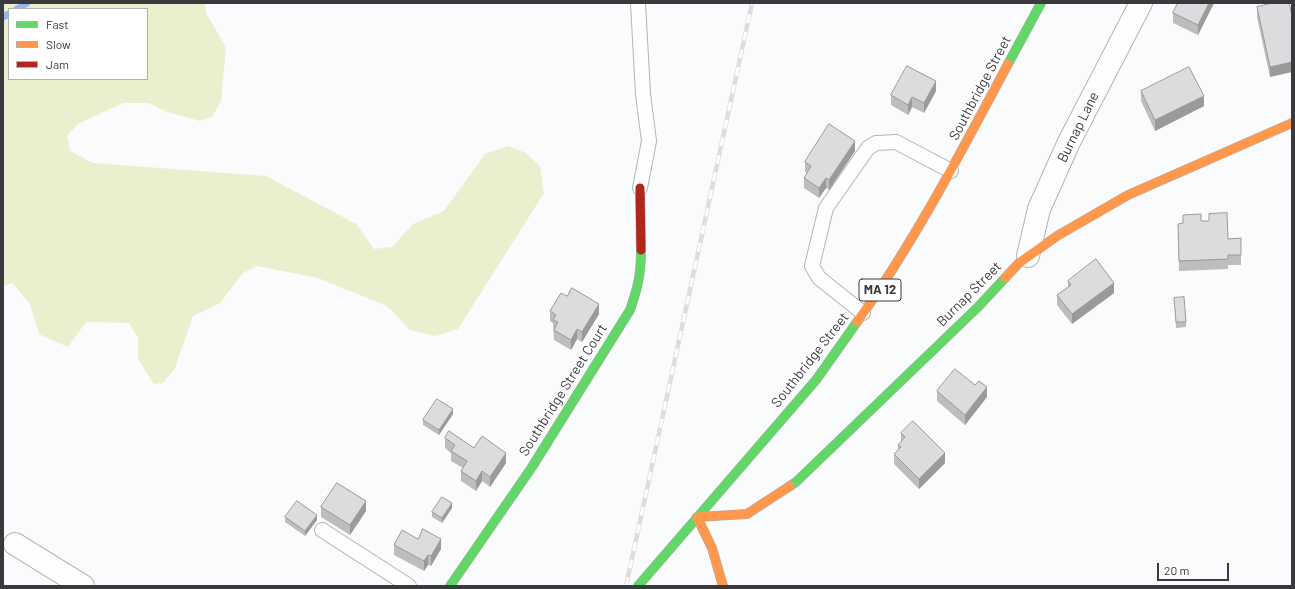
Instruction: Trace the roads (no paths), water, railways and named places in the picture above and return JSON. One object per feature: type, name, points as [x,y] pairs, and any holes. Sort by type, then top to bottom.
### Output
[{"type":"street","name":"Southbridge Street","points":[[638,586],[816,380],[882,286],[940,192],[1041,3]]},
{"type":"street","name":"Burnap Lane","points":[[1028,256],[1039,209],[1063,155],[1141,3]]},
{"type":"street","name":"Burnap Street","points":[[697,517],[747,514],[796,482],[978,307],[1019,263],[1079,222],[1128,195],[1292,123]]},
{"type":"street","name":"Southbridge Street Court","points":[[450,586],[532,467],[630,310],[638,288],[641,266],[640,188]]},
{"type":"street","points":[[697,517],[712,548],[723,586]]},
{"type":"street","points":[[15,544],[82,586]]},
{"type":"lane","points":[[638,3],[644,94],[649,141],[640,188]]},
{"type":"lane","points":[[863,313],[819,278],[812,266],[826,208],[868,148],[876,143],[896,142],[951,171]]},
{"type":"lane","points":[[322,530],[409,586]]},
{"type":"waterway","points":[[19,8],[27,3]]},
{"type":"waterway","points":[[3,17],[8,14]]},
{"type":"railway","points":[[626,586],[752,3]]}]
